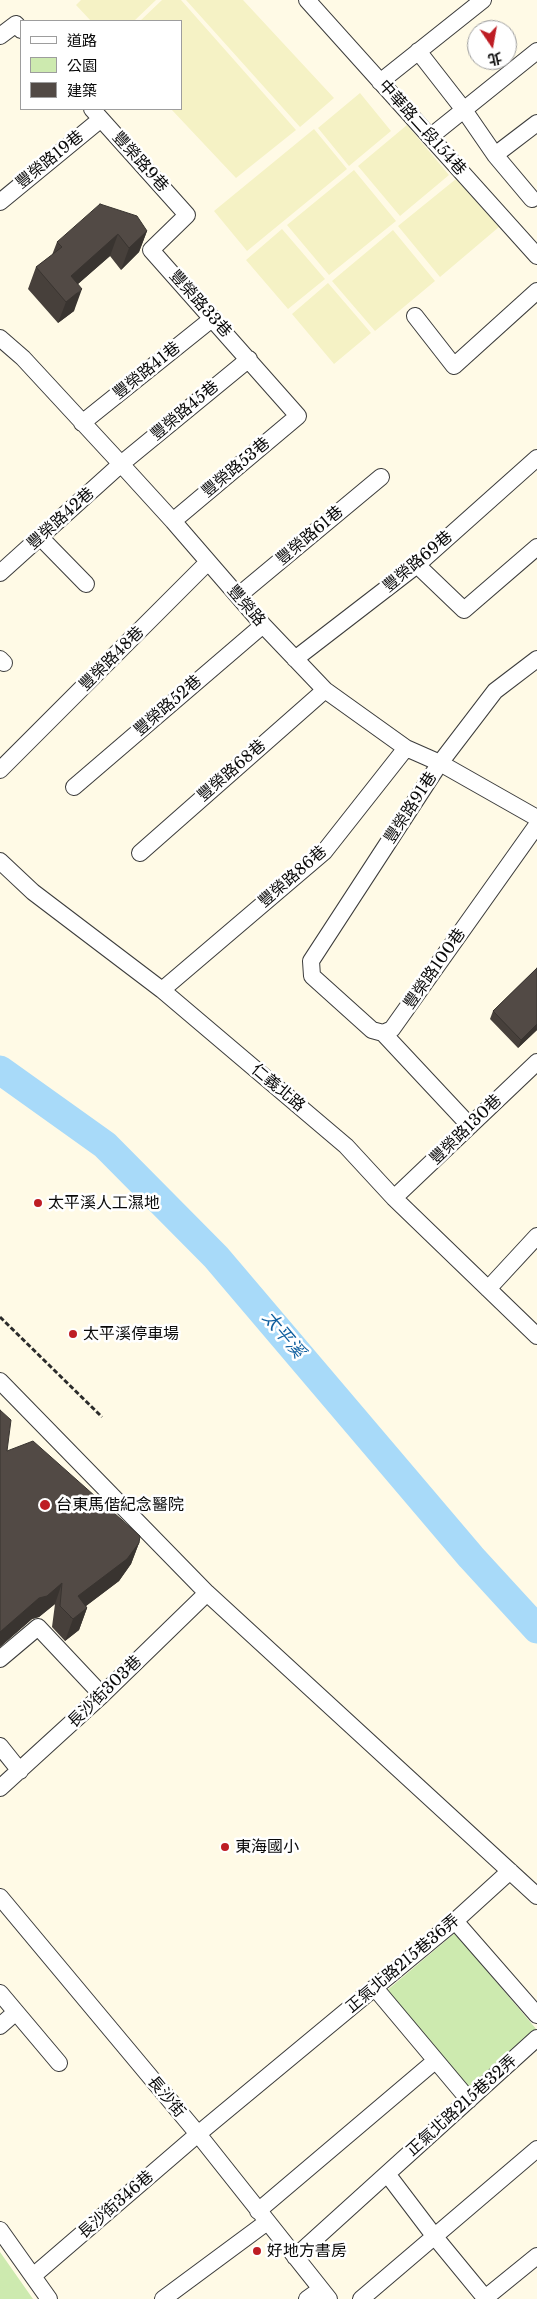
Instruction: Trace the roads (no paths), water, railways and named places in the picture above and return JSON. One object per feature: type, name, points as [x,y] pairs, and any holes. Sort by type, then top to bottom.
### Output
[{"type":"street","name":"中華路二段154巷","points":[[306,0],[537,256]]},
{"type":"street","points":[[380,82],[483,0]]},
{"type":"street","points":[[0,36],[16,24],[20,29]]},
{"type":"street","points":[[418,51],[496,155],[532,199]]},
{"type":"street","points":[[430,137],[537,51]]},
{"type":"street","name":"豐榮路19巷","points":[[0,202],[96,114]]},
{"type":"street","name":"豐榮路9巷","points":[[96,114],[187,215],[151,250]]},
{"type":"street","points":[[496,155],[537,123]]},
{"type":"street","name":"豐榮路33巷","points":[[151,250],[298,416]]},
{"type":"street","points":[[414,316],[454,366],[537,291]]},
{"type":"street","name":"豐榮路41巷","points":[[82,424],[213,318]]},
{"type":"street","name":"豐榮路","points":[[0,338],[23,358],[82,424],[173,520],[263,625],[325,690],[406,748],[440,763],[537,818]]},
{"type":"street","name":"豐榮路45巷","points":[[121,464],[249,359]]},
{"type":"street","name":"豐榮路53巷","points":[[173,520],[298,416]]},
{"type":"street","name":"豐榮路69巷","points":[[295,659],[417,565],[537,458]]},
{"type":"street","name":"豐榮路42巷","points":[[0,573],[121,464]]},
{"type":"street","name":"豐榮路61巷","points":[[238,596],[381,477]]},
{"type":"street","points":[[40,537],[86,584]]},
{"type":"street","points":[[417,565],[464,610],[537,547]]},
{"type":"street","name":"豐榮路48巷","points":[[0,770],[208,562]]},
{"type":"street","name":"豐榮路52巷","points":[[74,787],[263,625]]},
{"type":"street","name":"豐榮路91巷","points":[[383,1033],[372,1030],[312,976],[311,961],[440,763],[495,691],[537,659]]},
{"type":"street","name":"豐榮路68巷","points":[[140,853],[325,690]]},
{"type":"street","name":"豐榮路86巷","points":[[162,990],[324,852],[406,748]]},
{"type":"street","name":"豐榮路100巷","points":[[383,1033],[392,1029],[537,825]]},
{"type":"street","name":"仁義北路","points":[[0,861],[34,892],[162,990],[346,1146],[394,1198],[537,1336]]},
{"type":"street","points":[[383,1033],[470,1126]]},
{"type":"street","name":"豐榮路130巷","points":[[394,1198],[537,1062]]},
{"type":"street","points":[[488,1289],[537,1236]]},
{"type":"street","points":[[0,1381],[207,1593],[537,1896]]},
{"type":"street","name":"長沙街303巷","points":[[0,1788],[102,1695],[207,1593]]},
{"type":"street","points":[[0,1659],[38,1627],[102,1695]]},
{"type":"street","points":[[0,1746],[20,1771]]},
{"type":"street","name":"正氣北路215巷36弄","points":[[198,2134],[455,1921],[510,1871]]},
{"type":"street","name":"長沙街","points":[[0,1897],[198,2134],[325,2294]]},
{"type":"street","points":[[455,1921],[537,2015]]},
{"type":"street","points":[[375,1988],[469,2100]]},
{"type":"street","points":[[0,1993],[59,2063]]},
{"type":"street","points":[[0,2026],[16,2012]]},
{"type":"street","name":"正氣北路215巷32弄","points":[[295,2256],[388,2175],[537,2038]]},
{"type":"street","points":[[163,2299],[263,2216],[352,2132],[435,2061]]},
{"type":"street","name":"長沙街346巷","points":[[33,2276],[198,2134]]},
{"type":"street","points":[[362,2299],[537,2149]]},
{"type":"street","points":[[388,2175],[485,2299],[537,2256]]},
{"type":"street","points":[[0,2230],[49,2299]]},
{"type":"street","points":[[307,2299],[325,2294]]},
{"type":"waterway","name":"太平溪","points":[[0,1070],[105,1145],[216,1257],[471,1557],[537,1629]]},
{"type":"place","name":"太平溪人工濕地","points":[[38,1203]]},
{"type":"place","name":"太平溪停車場","points":[[73,1334]]},
{"type":"place","name":"台東馬偕紀念醫院","points":[[45,1505]]},
{"type":"place","name":"東海國小","points":[[225,1847]]},
{"type":"place","name":"好地方書房","points":[[257,2251]]}]
